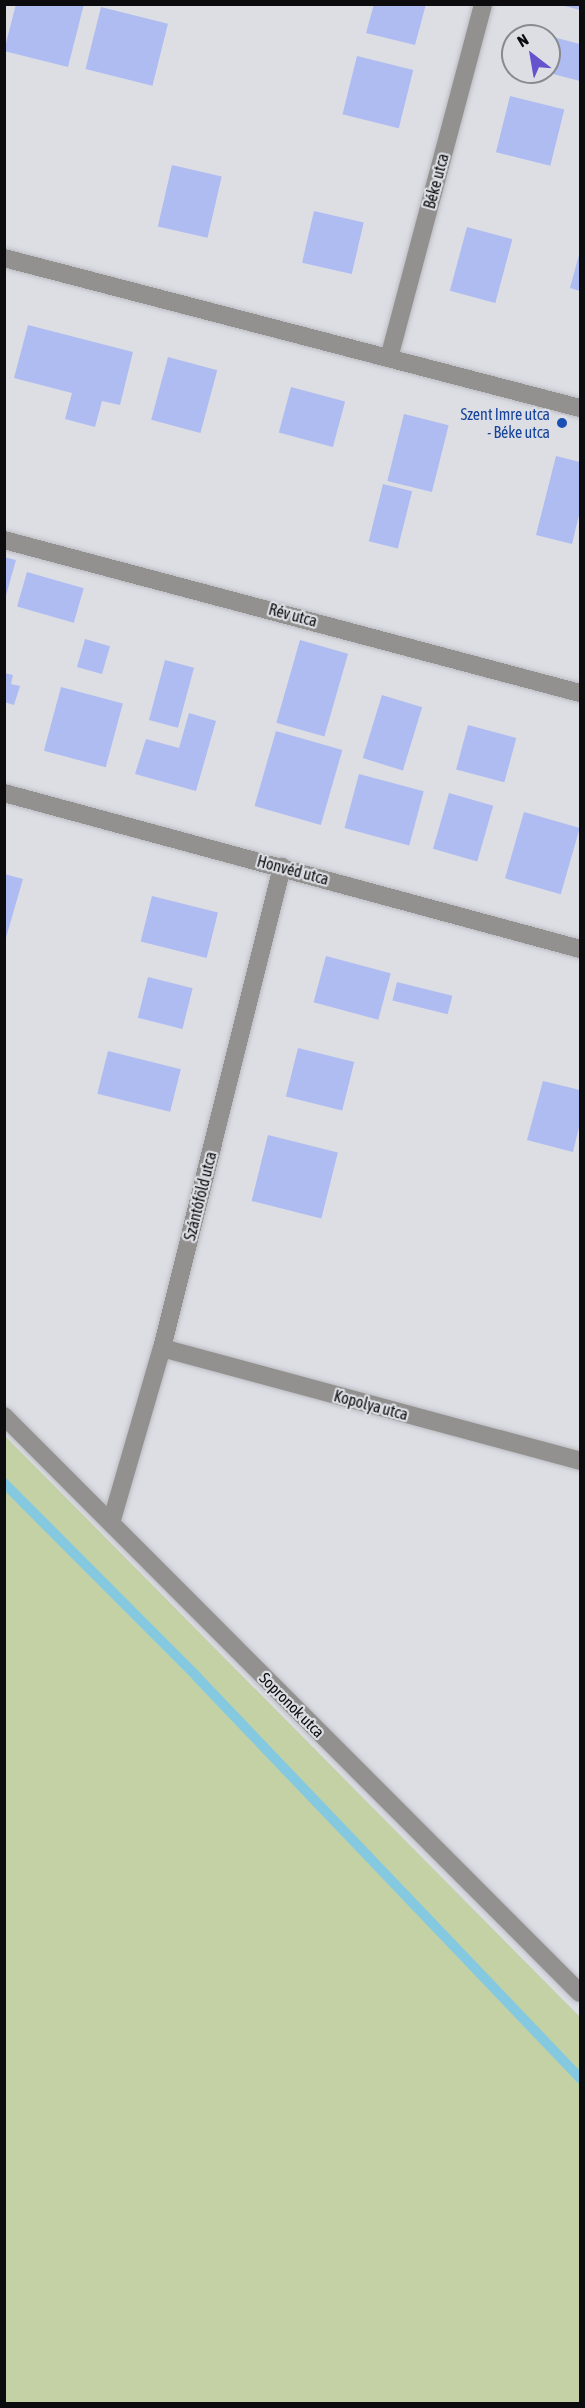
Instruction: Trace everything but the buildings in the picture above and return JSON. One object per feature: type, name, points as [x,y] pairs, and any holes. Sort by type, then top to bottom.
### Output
[{"type":"street","name":"Béke utca","points":[[389,358],[483,4]]},
{"type":"street","points":[[4,258],[580,408]]},
{"type":"street","name":"Rév utca","points":[[4,540],[580,693]]},
{"type":"street","name":"Honvéd utca","points":[[4,793],[580,949]]},
{"type":"street","name":"Szántóföld utca","points":[[111,1523],[162,1348],[282,867]]},
{"type":"street","name":"Kopolya utca","points":[[162,1348],[580,1461]]},
{"type":"street","name":"Sopronok utca","points":[[4,1416],[580,1993]]},
{"type":"green space","points":[[4,1435],[580,2017],[580,2403],[5,2403]]},
{"type":"waterway","points":[[4,1483],[197,1677],[580,2078]]},
{"type":"place","name":"Szent Imre utca - Béke utca","points":[[562,423]]}]
